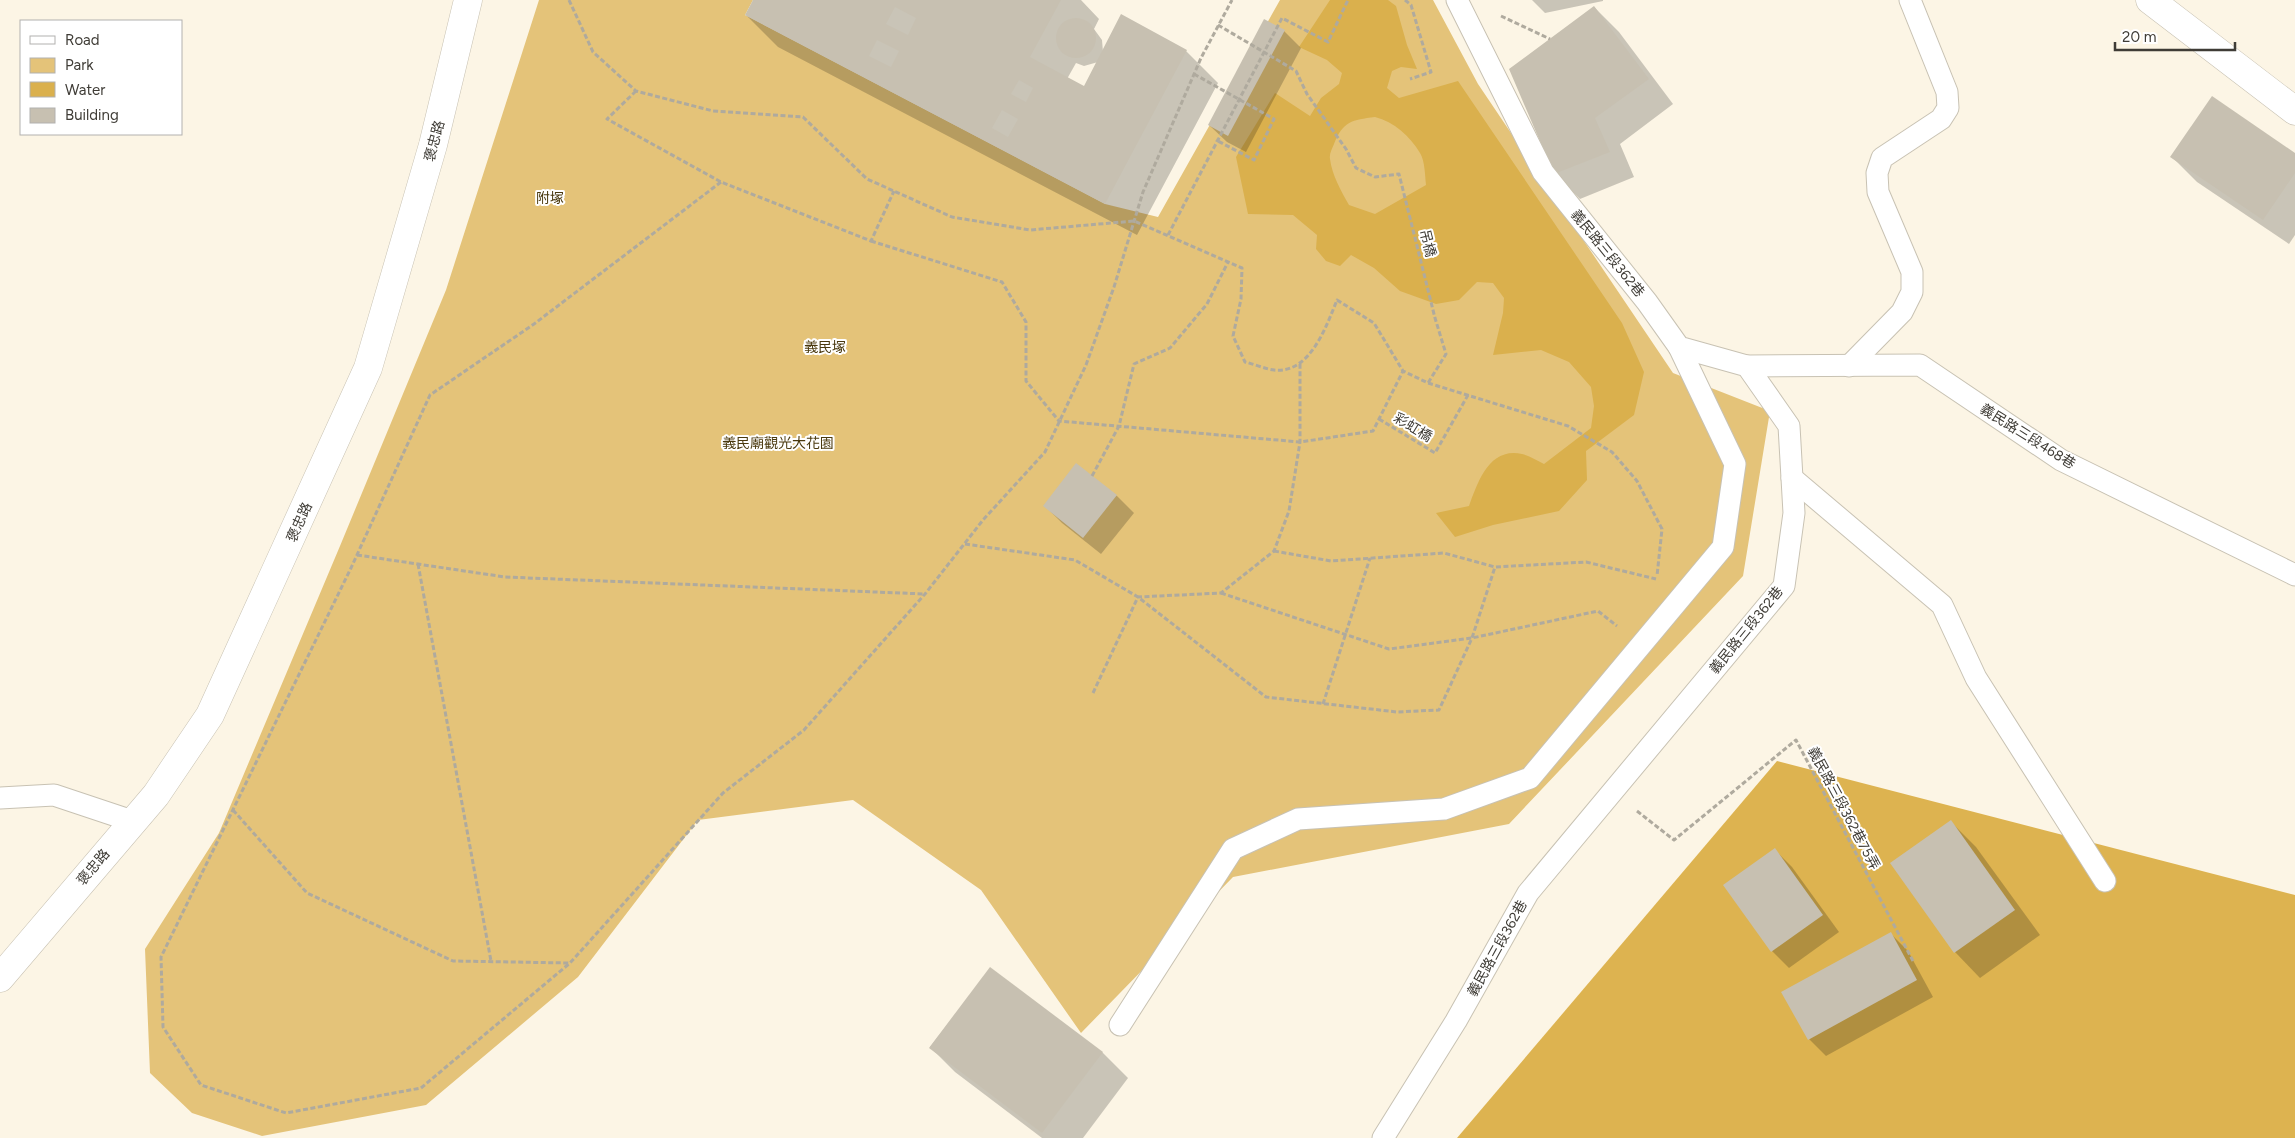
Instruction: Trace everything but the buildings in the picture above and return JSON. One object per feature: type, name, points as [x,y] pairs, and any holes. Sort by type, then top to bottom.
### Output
[{"type":"street","name":"褒忠路","points":[[0,978],[156,795],[210,715],[368,368],[433,145],[468,0]]},
{"type":"street","points":[[2150,0],[2295,112]]},
{"type":"lane","name":"義民路三段362巷","points":[[1120,1025],[1233,849],[1298,819],[1444,809],[1530,778],[1723,547],[1735,464],[1679,347],[1647,302],[1543,172],[1457,0]]},
{"type":"lane","points":[[1849,366],[1902,312],[1912,292],[1912,272],[1878,192],[1877,173],[1882,158],[1941,119],[1948,108],[1947,92],[1910,0]]},
{"type":"lane","points":[[1679,347],[1747,366]]},
{"type":"lane","name":"義民路三段468巷","points":[[1747,366],[1920,365],[2062,460],[2295,575]]},
{"type":"lane","name":"義民路三段362巷","points":[[1383,1138],[1456,1021],[1528,893],[1784,586],[1794,513],[1789,426],[1747,366]]},
{"type":"lane","points":[[1792,478],[1942,605],[1976,678],[2105,881]]},
{"type":"lane","points":[[0,798],[54,795],[132,821]]},
{"type":"path","points":[[569,0],[593,52],[636,91],[713,111],[803,118],[867,179],[952,217],[1030,230],[1134,221],[1242,268],[1241,299],[1233,336],[1245,362],[1276,371],[1300,364],[1320,339],[1337,300],[1374,323],[1404,370],[1428,383],[1568,426],[1612,452],[1637,481],[1662,528],[1656,579],[1652,587]]},
{"type":"path","points":[[721,182],[534,324],[430,395],[357,555],[161,957],[163,1026],[201,1085],[286,1113],[422,1088],[570,963],[723,792],[804,730],[925,594],[983,520],[1046,452],[1089,356],[1114,287],[1144,192],[1194,74],[1232,0]]},
{"type":"path","points":[[1168,235],[1216,140],[1282,18],[1328,42],[1348,0]]},
{"type":"path","points":[[1405,0],[1411,6],[1431,72],[1410,80]]},
{"type":"path","points":[[1493,12],[1550,39]]},
{"type":"path","points":[[1218,25],[1264,52]]},
{"type":"path","name":"吊橋","points":[[1264,52],[1296,71],[1307,94],[1346,149],[1356,168],[1375,177],[1399,174],[1435,318],[1446,354],[1428,383]]},
{"type":"path","points":[[1194,74],[1274,119],[1254,160],[1216,140]]},
{"type":"path","points":[[636,91],[607,119],[721,182],[871,241],[1002,282],[1026,322],[1026,381],[1059,421],[1300,442],[1373,431],[1404,370]]},
{"type":"path","points":[[871,241],[894,191]]},
{"type":"path","points":[[1092,476],[1119,426],[1134,364],[1170,348],[1207,304],[1228,262]]},
{"type":"path","points":[[1221,592],[1274,551],[1289,511],[1300,442],[1300,364]]},
{"type":"path","name":"彩虹橋","points":[[1379,419],[1435,453],[1468,396]]},
{"type":"path","points":[[964,544],[1075,560],[1138,596],[1266,698],[1397,712],[1439,710],[1472,638],[1495,567]]},
{"type":"path","points":[[1274,551],[1331,561],[1444,553],[1495,567],[1586,562],[1656,579]]},
{"type":"path","points":[[357,555],[505,577],[925,594]]},
{"type":"path","points":[[1323,704],[1370,558]]},
{"type":"path","points":[[418,564],[491,961]]},
{"type":"path","points":[[1138,596],[1221,592],[1389,649],[1472,638],[1598,611],[1624,632]]},
{"type":"path","points":[[1093,693],[1138,596]]},
{"type":"path","name":"義民路三段362巷75弄","points":[[1612,792],[1674,840],[1796,740],[1913,961]]},
{"type":"path","points":[[233,810],[307,893],[453,961],[570,963]]},
{"type":"green space","name":"義民廟觀光大花園","points":[[539,0],[753,0],[745,15],[1105,204],[1158,217],[1280,0],[1433,0],[1478,84],[1673,373],[1770,411],[1743,576],[1509,824],[1233,877],[1081,1033],[981,890],[853,800],[698,820],[578,977],[426,1105],[262,1136],[192,1113],[150,1073],[145,949],[219,833],[340,546],[446,290]]},
{"type":"shaded area","points":[[1777,761],[2295,895],[2295,1138],[1457,1138]]},
{"type":"water","points":[[1330,0],[1388,0],[1396,6],[1407,45],[1417,69],[1401,67],[1392,71],[1387,88],[1399,98],[1458,81],[1622,323],[1644,372],[1634,415],[1586,451],[1587,480],[1559,511],[1493,525],[1455,537],[1436,513],[1469,506],[1486,468],[1501,456],[1511,453],[1522,454],[1544,464],[1591,428],[1594,406],[1591,387],[1569,362],[1541,350],[1493,355],[1503,313],[1504,298],[1493,283],[1477,282],[1459,300],[1436,304],[1400,291],[1374,268],[1351,255],[1340,266],[1326,261],[1316,249],[1317,235],[1293,215],[1248,214],[1236,157],[1275,93],[1310,116],[1321,98],[1339,84],[1342,73],[1327,60],[1299,47]],"holes":[[[1375,117],[1401,130],[1416,147],[1423,160],[1426,185],[1375,214],[1349,205],[1335,177],[1330,155],[1337,136],[1349,123]]]},
{"type":"park label","name":"附塚","points":[[550,198]]},
{"type":"park label","name":"義民塚","points":[[825,347]]}]
